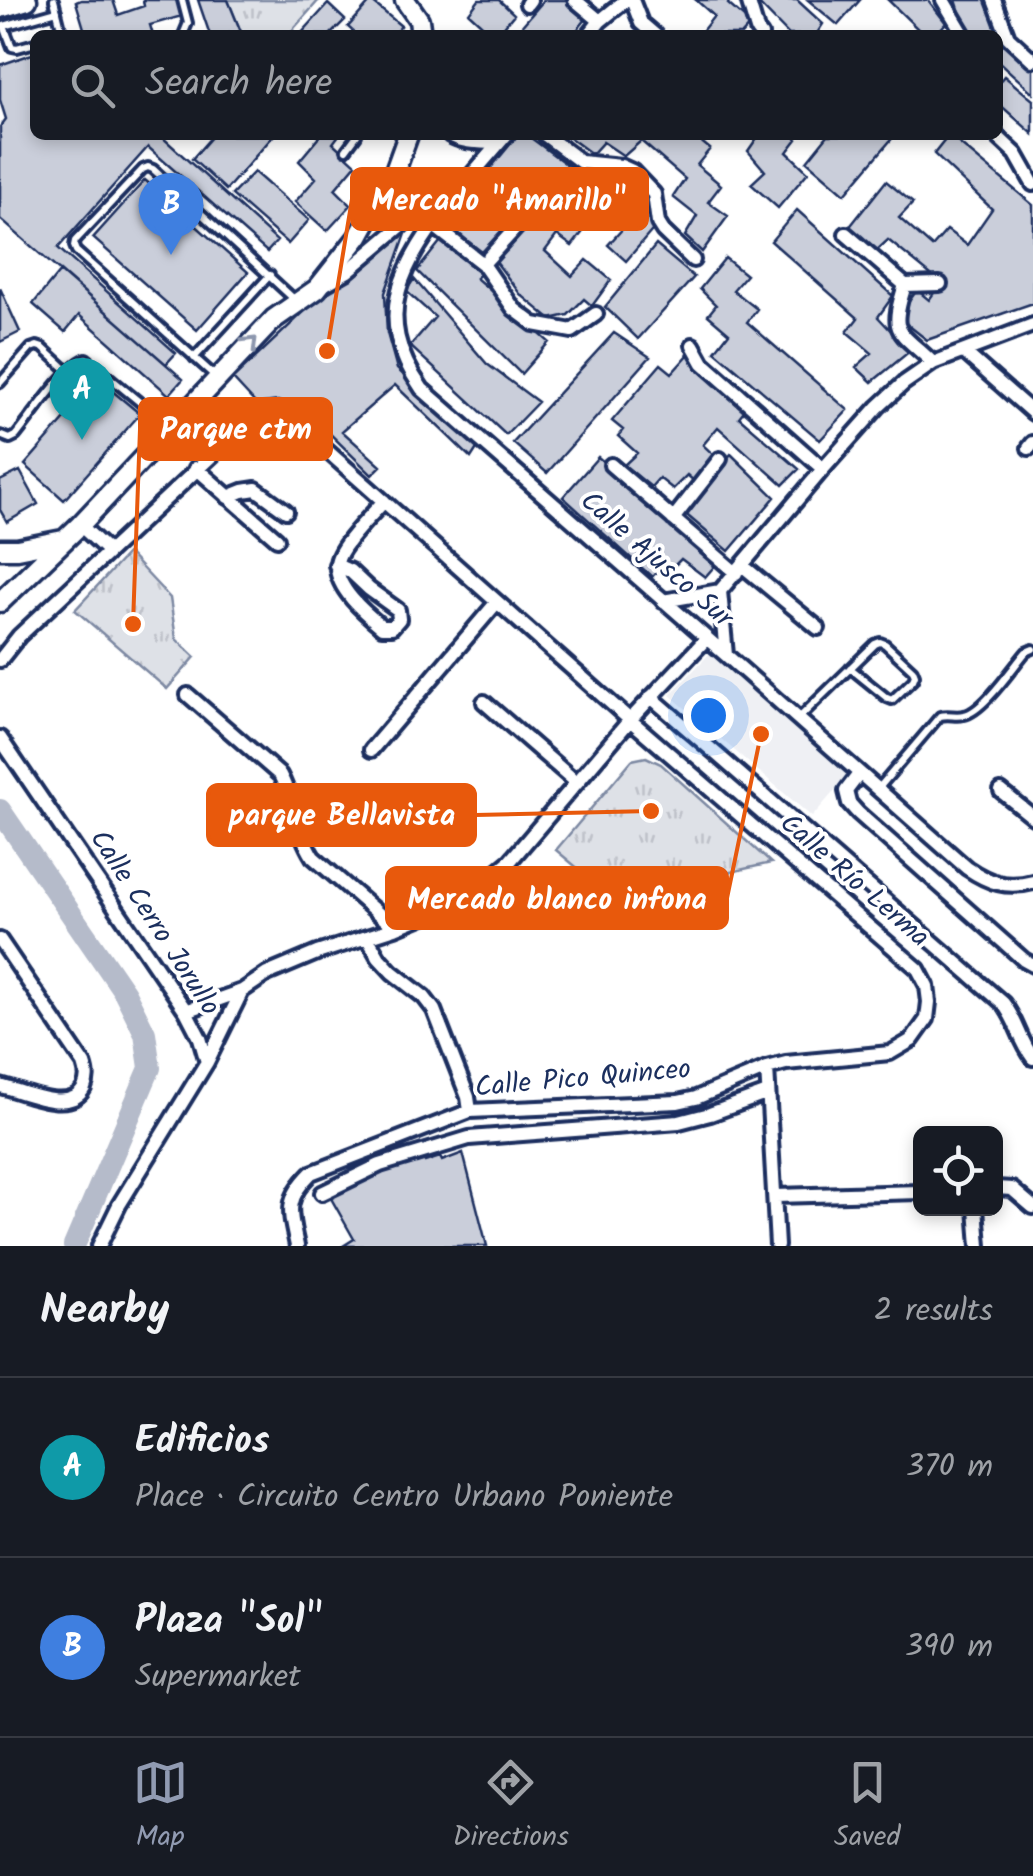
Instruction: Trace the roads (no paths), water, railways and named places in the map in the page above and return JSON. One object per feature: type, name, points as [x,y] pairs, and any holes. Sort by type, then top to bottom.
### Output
[{"type":"street","points":[[1,19],[27,0]]},
{"type":"street","points":[[405,0],[419,20],[420,30]]},
{"type":"street","points":[[575,0],[600,21]]},
{"type":"street","points":[[593,30],[629,0],[649,30]]},
{"type":"street","points":[[748,0],[757,30]]},
{"type":"street","points":[[944,0],[961,30]]},
{"type":"street","points":[[994,0],[1008,38],[1033,60]]},
{"type":"street","points":[[635,30],[641,23]]},
{"type":"street","points":[[317,289],[358,236],[395,171],[405,140]]},
{"type":"street","points":[[464,140],[493,140]]},
{"type":"street","name":"Calle Ajusco Sur","points":[[501,140],[455,194],[406,265],[398,293],[399,348],[422,389],[967,868],[997,884],[1019,886],[1033,882]]},
{"type":"street","points":[[552,140],[581,162],[632,170],[654,194],[658,223],[693,260]]},
{"type":"street","points":[[1001,140],[1016,154],[1033,184]]},
{"type":"street","points":[[474,142],[483,161]]},
{"type":"street","points":[[0,602],[80,525],[274,320],[297,301],[348,271],[421,209],[455,194]]},
{"type":"street","points":[[483,264],[543,198]]},
{"type":"street","points":[[432,225],[483,264],[514,309],[534,324],[572,331],[596,314]]},
{"type":"street","points":[[846,234],[904,285],[940,284]]},
{"type":"street","points":[[904,285],[895,315],[897,328],[933,363]]},
{"type":"street","points":[[664,601],[720,591],[823,469],[904,383],[933,363],[1033,324]]},
{"type":"street","points":[[693,345],[702,364],[823,469]]},
{"type":"street","points":[[964,352],[1033,413]]},
{"type":"street","name":"Calle Río Lerma","points":[[196,468],[235,434],[253,424],[271,419],[291,422],[307,432],[630,720],[918,969],[927,986],[929,1002],[927,1019],[912,1040],[890,1053],[786,1062],[767,1068]]},
{"type":"street","points":[[673,518],[720,459]]},
{"type":"street","points":[[611,465],[673,518],[818,628]]},
{"type":"street","points":[[0,660],[19,636],[196,468],[277,538]]},
{"type":"street","points":[[228,497],[256,490],[286,511]]},
{"type":"street","points":[[336,566],[350,572],[398,610],[399,619],[392,627],[382,627],[351,599],[336,566],[342,551],[384,501]]},
{"type":"street","points":[[80,525],[109,552]]},
{"type":"street","points":[[0,549],[63,540]]},
{"type":"street","points":[[720,591],[726,654]]},
{"type":"street","points":[[372,750],[497,602]]},
{"type":"street","points":[[186,1011],[242,991],[267,974],[317,953],[442,909],[472,892],[510,860],[630,720],[707,638]]},
{"type":"street","points":[[188,695],[280,775],[313,858],[396,928]]},
{"type":"street","points":[[651,697],[1003,1002],[1033,1058]]},
{"type":"street","points":[[484,702],[576,782]]},
{"type":"street","name":"Calle Cerro Jorullo","points":[[0,738],[186,1011],[207,1062],[119,1205],[99,1246]]},
{"type":"street","points":[[859,774],[846,791],[849,803],[858,813],[1033,965]]},
{"type":"street","points":[[1002,791],[1033,817]]},
{"type":"street","points":[[367,936],[392,972],[434,1010],[470,1111]]},
{"type":"street","points":[[0,940],[84,1064],[88,1076],[83,1090],[74,1099],[62,1102],[0,1085]]},
{"type":"street","points":[[207,1062],[242,991]]},
{"type":"street","points":[[767,1068],[777,1246]]},
{"type":"street","name":"Calle Pico Quinceo","points":[[297,1246],[289,1207],[296,1188],[310,1173],[470,1111],[678,1102],[767,1068]]},
{"type":"street","points":[[322,1192],[380,1166],[470,1138],[679,1122],[768,1093]]},
{"type":"street","points":[[564,1107],[564,1129]]},
{"type":"street","points":[[1003,1189],[1012,1190],[1033,1207]]},
{"type":"street","points":[[776,1196],[913,1192]]},
{"type":"street","points":[[976,1216],[978,1246]]},
{"type":"lane","points":[[54,0],[59,30]]},
{"type":"lane","points":[[182,0],[188,24],[185,30]]},
{"type":"lane","points":[[30,44],[12,48],[1,19],[56,11]]},
{"type":"lane","points":[[346,150],[353,140]]},
{"type":"lane","points":[[216,378],[74,246],[142,169],[153,169],[297,301]]},
{"type":"lane","points":[[194,358],[270,275]]},
{"type":"lane","points":[[0,383],[37,346],[68,372]]},
{"type":"lane","points":[[0,434],[10,439],[16,436],[68,372],[86,358],[172,428]]},
{"type":"lane","points":[[798,719],[850,668],[880,642],[915,675],[892,700],[850,668]]},
{"type":"lane","points":[[877,790],[940,716],[966,716],[979,708],[1033,648]]},
{"type":"waterway","points":[[0,810],[125,993],[145,1033],[150,1068],[74,1246]]},
{"type":"place","name":"Plaza \"Sol\"","points":[[171,255]]},
{"type":"place","name":"Mercado \"Amarillo\"","points":[[327,351]]},
{"type":"place","name":"Edificios","points":[[82,440]]},
{"type":"place","name":"Parque ctm","points":[[133,624]]},
{"type":"place","name":"Mercado blanco infona","points":[[761,734]]},
{"type":"place","name":"parque Bellavista","points":[[651,811]]}]
